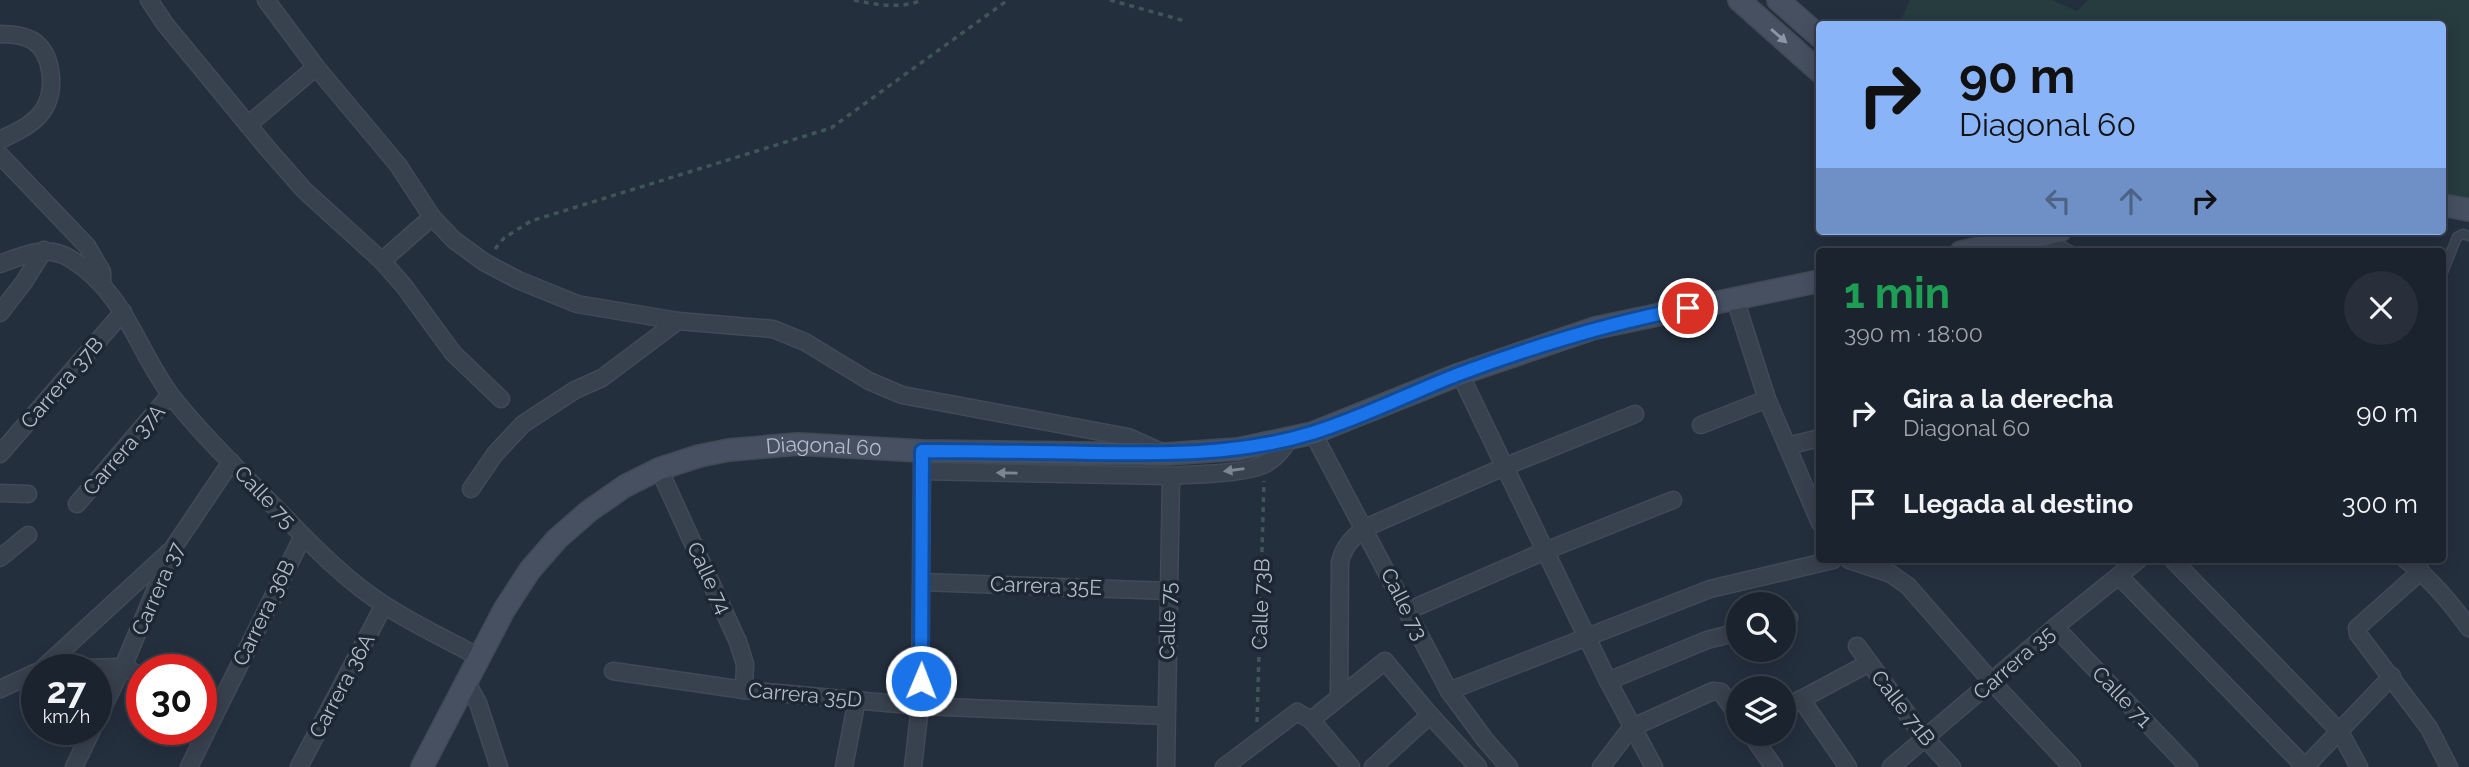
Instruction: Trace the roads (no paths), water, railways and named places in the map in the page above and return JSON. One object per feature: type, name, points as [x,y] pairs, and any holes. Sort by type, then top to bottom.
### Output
[{"type":"main road","points":[[1739,0],[1816,68]]},
{"type":"main road","points":[[1778,0],[1816,33]]},
{"type":"main road","points":[[2446,206],[2469,210]]},
{"type":"main road","points":[[1975,248],[2006,236]]},
{"type":"main road","name":"Diagonal 60","points":[[422,767],[504,610],[523,580],[557,539],[589,511],[625,486],[659,469],[699,456],[762,446],[798,444],[922,461],[1166,454],[1238,449],[1313,433],[1460,374],[1595,328],[1816,282]]},
{"type":"street","points":[[149,0],[165,24],[304,190],[382,261],[404,286],[453,353],[501,399]]},
{"type":"street","points":[[266,0],[316,67],[398,165],[432,217],[454,240],[484,262],[518,280],[577,304],[678,321],[773,329],[805,342],[869,381],[902,395],[1128,438],[1166,454]]},
{"type":"street","points":[[0,34],[18,35],[33,41],[43,51],[51,79],[50,95],[44,109],[34,121],[0,140]]},
{"type":"street","points":[[248,125],[316,67]]},
{"type":"street","points":[[0,155],[88,246],[102,272],[102,284]]},
{"type":"street","points":[[382,261],[432,217]]},
{"type":"street","points":[[0,264],[44,250],[58,252],[102,284]]},
{"type":"street","points":[[0,313],[44,250]]},
{"type":"street","name":"Calle 75","points":[[102,284],[123,312],[170,395],[201,433],[303,536],[344,574],[384,605],[479,657]]},
{"type":"street","points":[[1735,299],[1767,399],[1816,509]]},
{"type":"street","name":"Carrera 37B","points":[[0,454],[123,312]]},
{"type":"street","points":[[471,489],[495,454],[523,424],[575,390],[602,378],[678,321]]},
{"type":"street","points":[[1460,374],[1608,681],[1654,767]]},
{"type":"street","name":"Carrera 37A","points":[[76,504],[170,395]]},
{"type":"street","points":[[1701,425],[1767,399]]},
{"type":"street","points":[[1339,697],[1339,562],[1343,549],[1365,528],[1504,467],[1635,414]]},
{"type":"street","name":"Calle 73","points":[[1313,433],[1449,691],[1509,767]]},
{"type":"street","points":[[913,767],[920,706],[922,461],[1171,476],[1208,474],[1263,465],[1282,451],[1290,438]]},
{"type":"street","points":[[1787,446],[1816,439]]},
{"type":"street","name":"Carrera 37","points":[[112,689],[173,548],[231,462]]},
{"type":"street","name":"Calle 74","points":[[659,469],[738,642],[745,664],[744,690]]},
{"type":"street","name":"Calle 75","points":[[1166,767],[1171,476]]},
{"type":"street","points":[[0,492],[28,494]]},
{"type":"street","points":[[1407,611],[1545,551],[1673,500]]},
{"type":"street","points":[[0,558],[28,535]]},
{"type":"street","name":"Carrera 36B","points":[[217,709],[303,536]]},
{"type":"street","points":[[58,654],[173,548]]},
{"type":"street","points":[[1449,691],[1710,589],[1820,563]]},
{"type":"street","points":[[1858,563],[1891,574],[1908,586],[1992,682],[2072,767]]},
{"type":"street","name":"Carrera 35","points":[[1891,767],[2134,563]]},
{"type":"street","points":[[2176,563],[2340,732],[2359,767]]},
{"type":"street","points":[[2410,563],[2451,602],[2469,628]]},
{"type":"street","points":[[2421,571],[2357,628],[2358,634],[2429,728],[2449,767]]},
{"type":"street","points":[[2119,576],[2305,767],[2392,676]]},
{"type":"street","name":"Carrera 35E","points":[[922,582],[1169,591]]},
{"type":"street","name":"Carrera 36A","points":[[299,767],[384,605]]},
{"type":"street","name":"Calle 71","points":[[2055,627],[2189,767]]},
{"type":"street","points":[[1608,681],[1707,640],[1726,635]]},
{"type":"street","name":"Calle 71B","points":[[1857,646],[1924,737],[1952,767]]},
{"type":"street","points":[[1307,717],[1339,697],[1385,661],[1478,767]]},
{"type":"street","points":[[1796,701],[1869,663]]},
{"type":"street","points":[[112,668],[126,668]]},
{"type":"street","name":"Carrera 35D","points":[[613,671],[744,690],[920,706],[1166,716]]},
{"type":"street","points":[[0,689],[21,678]]},
{"type":"street","points":[[466,681],[478,703],[499,767]]},
{"type":"street","points":[[1601,767],[1632,728],[1713,691],[1721,692],[1726,699]]},
{"type":"street","points":[[1801,698],[1848,767]]},
{"type":"street","points":[[844,767],[857,699]]},
{"type":"street","points":[[1230,766],[1297,712],[1307,717],[1351,767]]},
{"type":"street","points":[[1373,767],[1430,715]]},
{"type":"street","points":[[74,767],[85,745]]},
{"type":"street","name":"Carrera 36B","points":[[189,767],[200,745]]},
{"type":"street","points":[[1759,746],[1774,767]]},
{"type":"lane","points":[[2446,264],[2457,237],[2462,234],[2469,236]]},
{"type":"lane","points":[[2050,235],[2068,248]]}]
